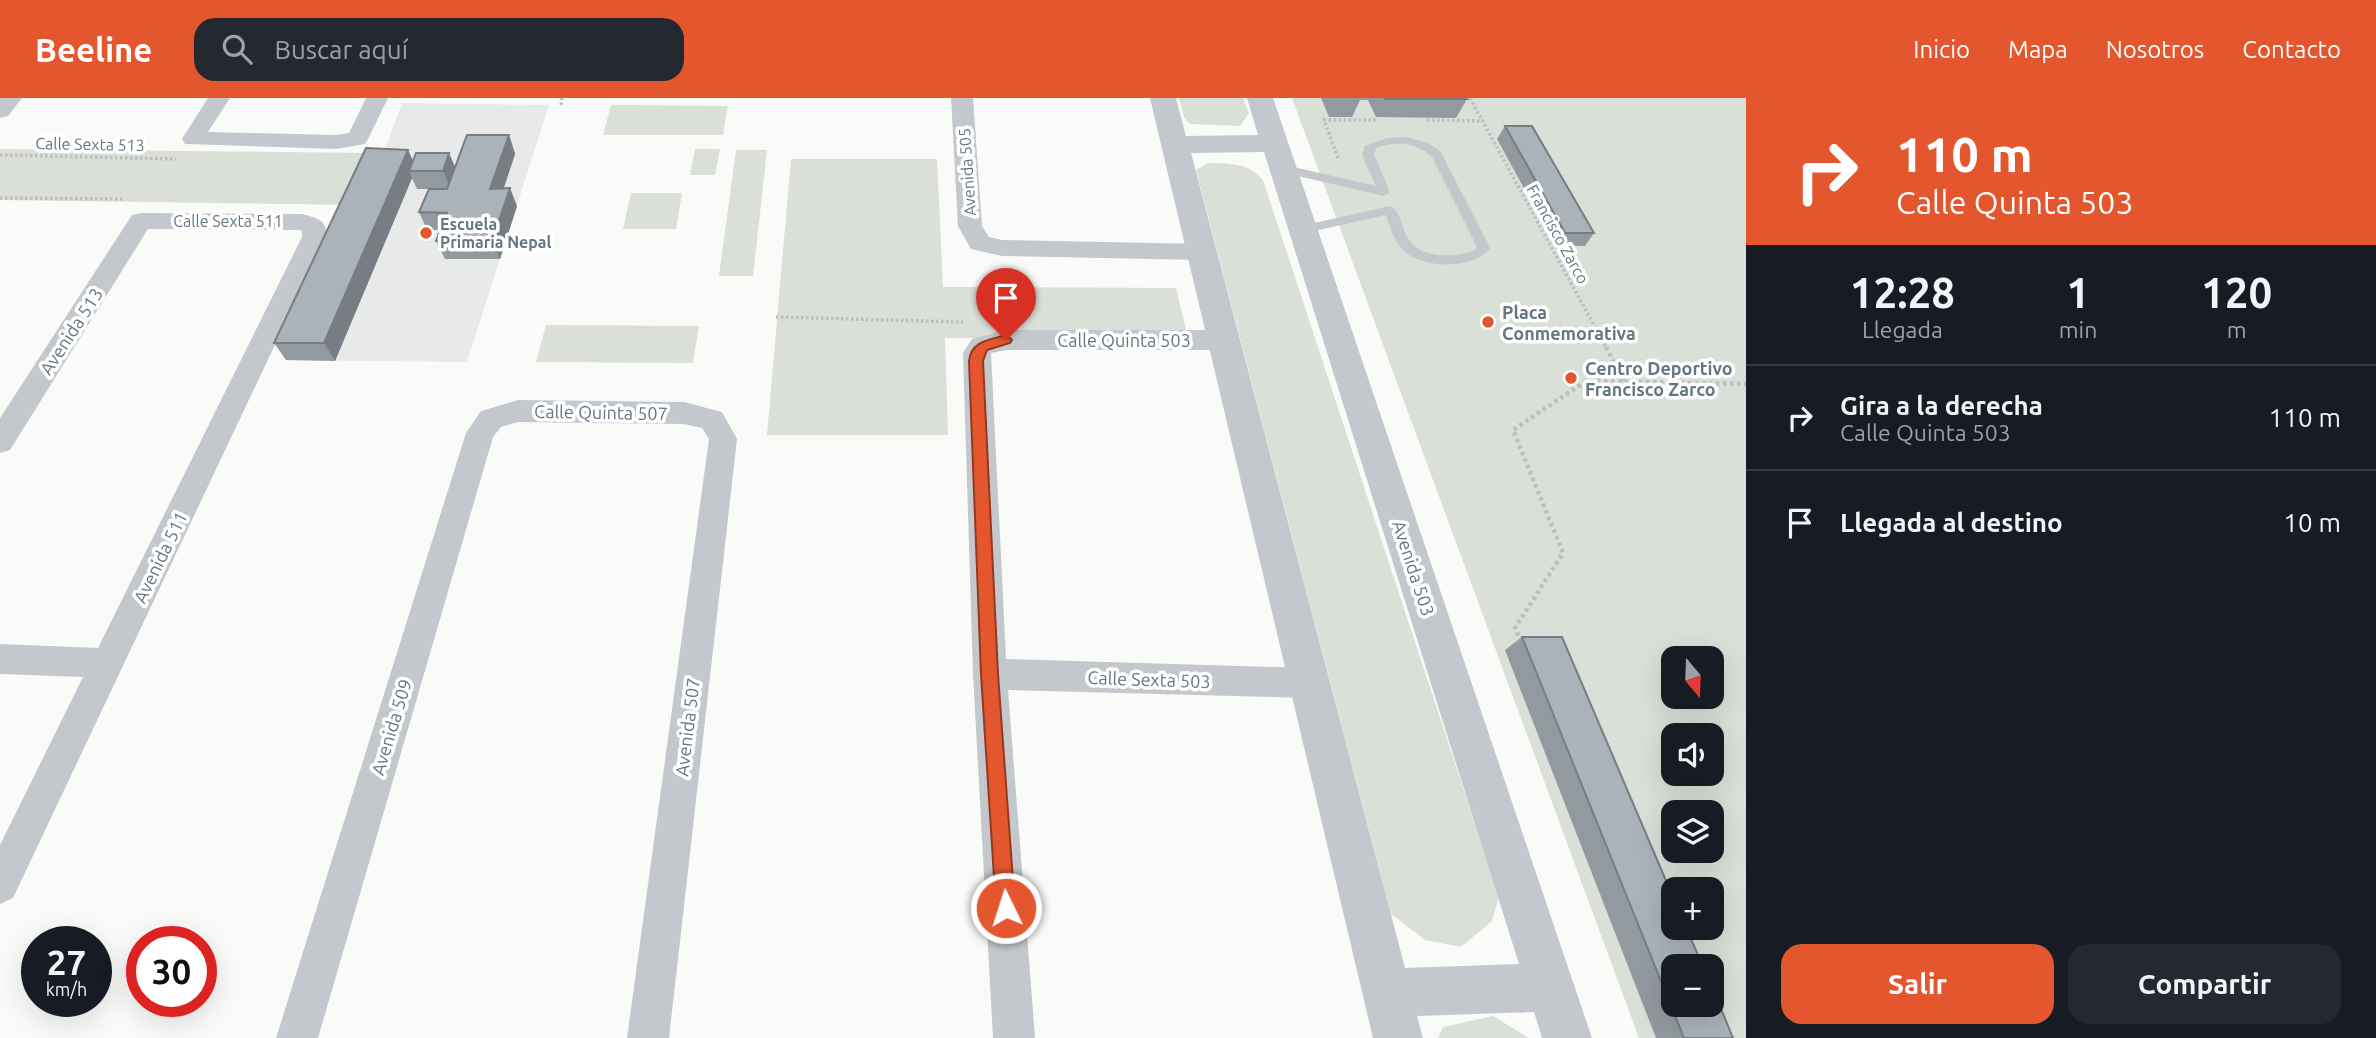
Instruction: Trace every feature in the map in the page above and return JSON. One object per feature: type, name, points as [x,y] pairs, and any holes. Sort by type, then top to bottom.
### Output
[{"type":"street","points":[[0,111],[11,98]]},
{"type":"street","points":[[219,98],[193,139],[336,142],[357,139],[377,98]]},
{"type":"street","name":"Avenida 505","points":[[962,98],[970,226],[980,243],[1002,248],[1203,252]]},
{"type":"street","points":[[1163,98],[1392,1016],[1550,987]]},
{"type":"street","name":"Avenida 503","points":[[1260,98],[1305,229],[1567,1038]]},
{"type":"street","points":[[1176,145],[1280,156]]},
{"type":"street","name":"Calle Sexta 511","points":[[135,210],[302,222],[315,227]]},
{"type":"street","name":"Avenida 513","points":[[0,442],[135,210]]},
{"type":"street","name":"Avenida 511","points":[[0,886],[314,237],[315,227]]},
{"type":"street","name":"Calle Quinta 503","points":[[988,344],[1224,340]]},
{"type":"street","points":[[988,344],[977,353],[976,361],[990,674],[1014,1038]]},
{"type":"street","name":"Calle Quinta 507","points":[[491,419],[518,411],[684,413],[712,420]]},
{"type":"street","name":"Avenida 509","points":[[297,1038],[480,433],[491,419]]},
{"type":"street","name":"Avenida 507","points":[[648,1038],[723,439],[712,420]]},
{"type":"street","points":[[0,659],[109,663]]},
{"type":"street","name":"Calle Sexta 503","points":[[990,674],[1308,683]]},
{"type":"lane","points":[[1383,142],[1410,142],[1427,146],[1437,155],[1484,248],[1476,257],[1468,258],[1433,258],[1415,254],[1404,243],[1390,210],[1368,155],[1371,146],[1383,142]]},
{"type":"lane","points":[[1280,156],[1384,192]]},
{"type":"lane","points":[[1305,229],[1390,210]]},
{"type":"path","points":[[561,105],[562,98]]},
{"type":"path","name":"Francisco Zarco","points":[[1470,98],[1624,382]]},
{"type":"path","name":"Calle Sexta 513","points":[[0,155],[180,159]]},
{"type":"path","points":[[0,198],[135,210]]},
{"type":"path","points":[[776,317],[981,323],[991,328],[988,344]]},
{"type":"path","points":[[1524,650],[1515,628],[1563,553],[1513,430],[1586,381],[1746,384]]},
{"type":"shaded area","points":[[1179,98],[1243,98],[1249,113],[1240,126],[1190,124],[1184,117]]},
{"type":"shaded area","name":"Centro Deportivo Francisco Zarco","points":[[1292,98],[1746,98],[1746,1038],[1639,1038]]},
{"type":"shaded area","name":"Escuela Primaria Nepal","points":[[402,103],[549,105],[467,362],[286,360],[380,163]]},
{"type":"shaded area","points":[[611,105],[728,106],[723,135],[603,135]]},
{"type":"shaded area","points":[[0,149],[371,153],[357,205],[0,200]]},
{"type":"shaded area","points":[[695,149],[720,149],[715,175],[690,175]]},
{"type":"shaded area","points":[[736,150],[767,150],[753,276],[719,276]]},
{"type":"shaded area","points":[[791,159],[937,159],[943,287],[1176,288],[1188,338],[945,338],[948,435],[767,435]]},
{"type":"shaded area","points":[[1208,163],[1245,167],[1263,180],[1499,897],[1492,921],[1461,947],[1425,940],[1391,914],[1196,170]]},
{"type":"shaded area","points":[[631,193],[682,193],[676,229],[623,229]]},
{"type":"shaded area","points":[[546,325],[699,326],[693,363],[536,362]]},
{"type":"shaded area","points":[[1493,1016],[1529,1038],[1438,1038],[1443,1027]]},
{"type":"building","points":[[1466,98],[1467,99],[1385,99]]},
{"type":"building","points":[[1505,126],[1532,126],[1594,233],[1565,233]]},
{"type":"building","points":[[467,135],[509,135],[490,189],[510,188],[492,241],[436,241],[447,213],[419,212],[429,189],[447,189]]},
{"type":"building","points":[[366,148],[408,150],[324,343],[274,343]]},
{"type":"building","points":[[416,153],[449,153],[443,171],[409,171]]},
{"type":"building","points":[[1522,637],[1562,637],[1664,877],[1661,877],[1661,940],[1691,940],[1698,954],[1661,954],[1661,981]]},
{"type":"building","points":[[1724,1016],[1733,1038],[1684,1038],[1676,1017]]},
{"type":"place","name":"Escuela Primaria Nepal","points":[[426,233]]},
{"type":"place","name":"Placa Conmemorativa","points":[[1488,322]]},
{"type":"place","name":"Centro Deportivo Francisco Zarco","points":[[1571,378]]},
{"type":"route","points":[[1006,340],[993,341],[982,346],[976,361],[990,674],[1006,908]]}]
